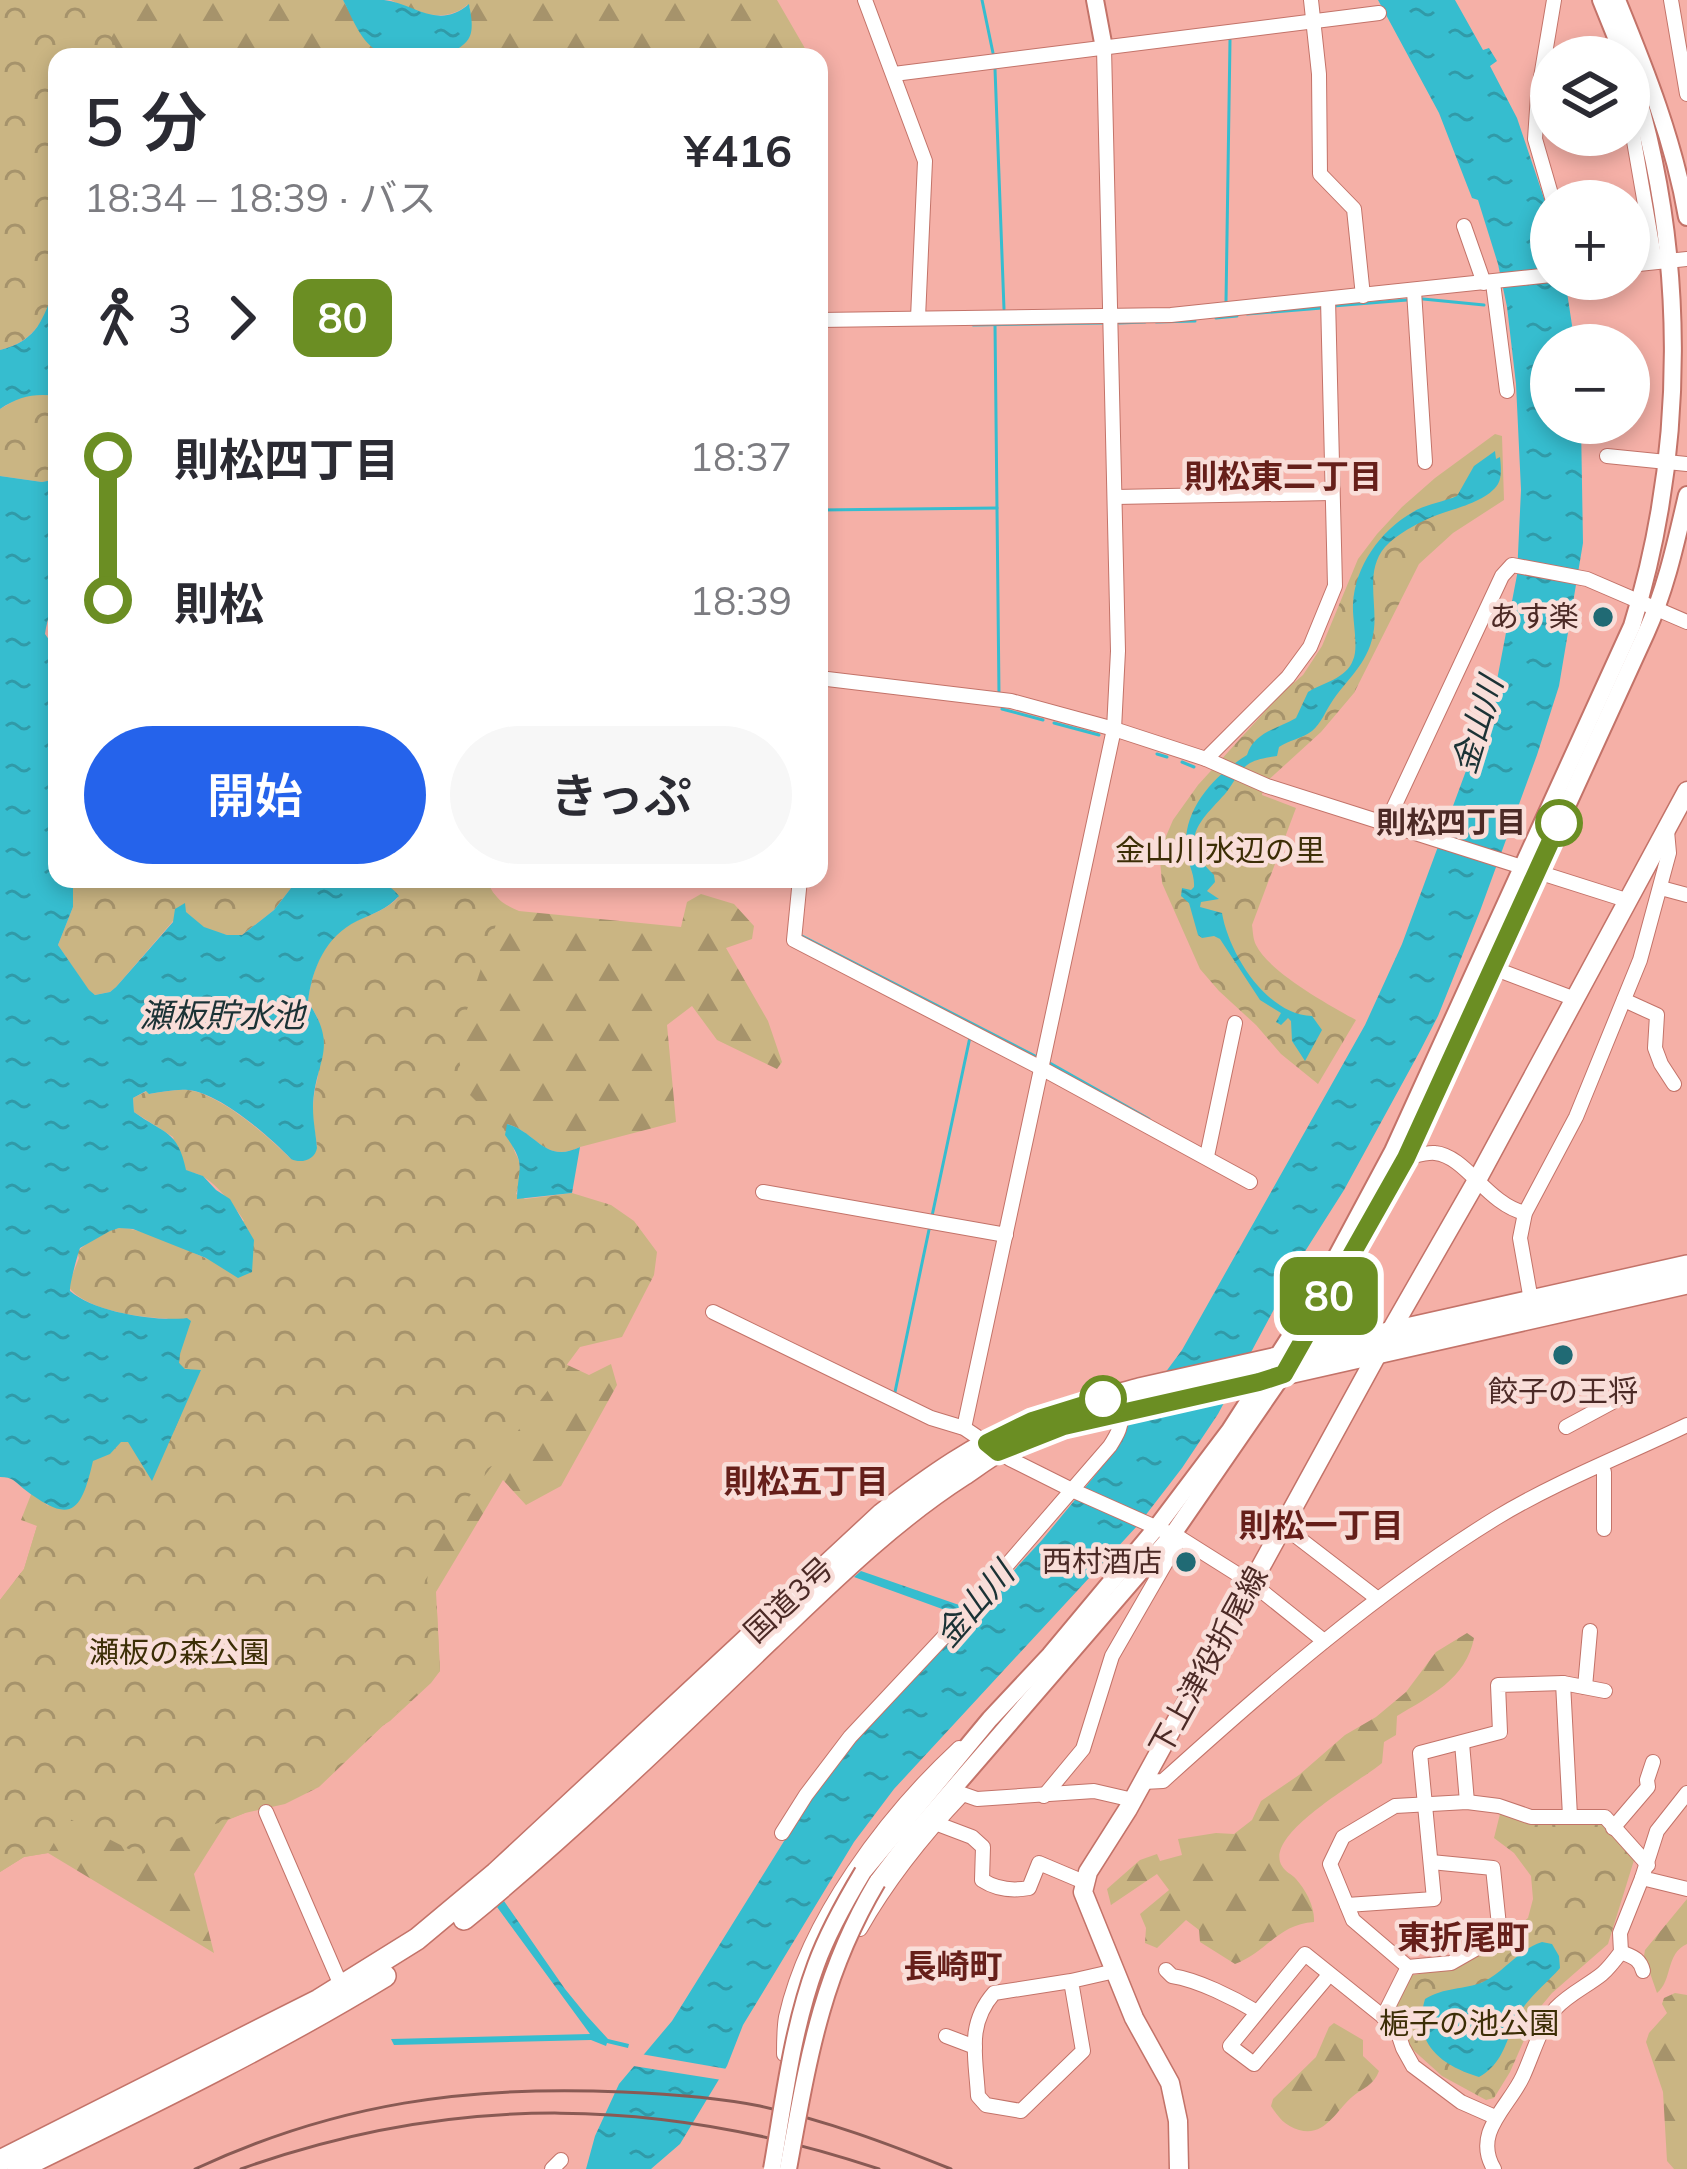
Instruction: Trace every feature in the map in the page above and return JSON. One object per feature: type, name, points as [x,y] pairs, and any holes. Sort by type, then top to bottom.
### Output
[{"type":"highway","name":"国道3号","points":[[1286,1362],[1378,1353],[1687,1266]]},
{"type":"highway","name":"国道3号","points":[[993,1447],[1248,1378],[1286,1362],[1392,1332],[1687,1283]]},
{"type":"highway","name":"国道3号","points":[[18,2169],[257,2050],[344,1993],[434,1943],[708,1699],[872,1541],[1032,1421],[1139,1389],[1248,1378]]},
{"type":"highway","name":"国道3号","points":[[0,2161],[319,2000],[344,1993]]},
{"type":"main road","name":"下上津役折尾線","points":[[1084,1882],[1476,1182],[1687,791]]},
{"type":"main road","points":[[1084,1882],[1083,1892],[1134,2018],[1170,2083],[1178,2120],[1179,2169]]},
{"type":"street","points":[[865,0],[925,161],[918,318]]},
{"type":"street","points":[[964,1428],[1114,729],[1118,651],[1112,323],[1104,48],[1095,0]]},
{"type":"street","points":[[1311,0],[1319,74],[1320,174],[1354,209],[1363,296]]},
{"type":"street","points":[[1546,180],[1534,139],[1554,0]]},
{"type":"street","points":[[1601,0],[1616,36]]},
{"type":"street","points":[[1618,0],[1679,142],[1687,217]]},
{"type":"street","points":[[1671,0],[1687,94]]},
{"type":"street","points":[[894,74],[1379,13]]},
{"type":"street","points":[[1649,604],[1681,463],[1684,361],[1683,259],[1650,126]]},
{"type":"street","points":[[1637,156],[1655,262]]},
{"type":"street","points":[[1464,226],[1491,282],[1507,391]]},
{"type":"street","points":[[1650,263],[1683,259]]},
{"type":"street","points":[[828,320],[1112,323],[1363,296],[1415,298],[1530,277]]},
{"type":"street","points":[[1415,298],[1426,462]]},
{"type":"street","points":[[1205,759],[1288,677],[1310,647],[1335,586],[1328,299]]},
{"type":"street","points":[[1607,456],[1681,463]]},
{"type":"street","points":[[1115,497],[1331,494]]},
{"type":"street","points":[[1286,1362],[1528,870],[1649,604],[1687,495]]},
{"type":"street","points":[[1386,824],[1502,576],[1512,566],[1587,579],[1687,622]]},
{"type":"street","points":[[828,679],[1011,701],[1114,729],[1262,783],[1627,899]]},
{"type":"street","points":[[1533,1309],[1520,1238],[1525,1213],[1576,1117],[1640,960],[1669,854],[1667,830]]},
{"type":"street","points":[[1248,1378],[1230,1430],[1162,1530],[990,1719],[925,1779],[874,1841],[813,1944],[786,2016],[784,2054],[806,2062],[833,1984],[878,1898],[1162,1530],[1286,1362],[1406,1158],[1492,968],[1528,870]]},
{"type":"street","points":[[1661,887],[1687,895]]},
{"type":"street","points":[[799,888],[794,940],[971,1031],[1043,1060],[1250,1182]]},
{"type":"street","points":[[1492,968],[1575,1000]]},
{"type":"street","points":[[1624,1000],[1657,1015],[1655,1048],[1674,1084]]},
{"type":"street","points":[[1207,1156],[1235,1023]]},
{"type":"street","points":[[1406,1158],[1434,1153],[1449,1158],[1500,1203],[1525,1213]]},
{"type":"street","points":[[763,1192],[1006,1235]]},
{"type":"street","points":[[713,1312],[931,1418],[964,1428],[1072,1490],[1162,1530],[1253,1584],[1324,1641]]},
{"type":"street","points":[[1566,1427],[1630,1393]]},
{"type":"street","points":[[782,1833],[850,1737],[955,1625],[1110,1446],[1124,1410]]},
{"type":"street","points":[[1143,1782],[1163,1781],[1324,1641],[1499,1516],[1687,1425]]},
{"type":"street","points":[[1604,1472],[1604,1529]]},
{"type":"street","points":[[1283,1526],[1378,1599]]},
{"type":"street","points":[[1044,1796],[1083,1749],[1112,1656],[1162,1530]]},
{"type":"street","points":[[1585,1687],[1590,1631]]},
{"type":"street","points":[[1562,1683],[1570,1816]]},
{"type":"street","points":[[1347,1905],[1433,1899],[1420,1753],[1500,1732],[1498,1685],[1562,1683],[1604,1691]]},
{"type":"street","points":[[772,2169],[805,2002],[839,1912],[990,1719]]},
{"type":"street","points":[[1462,1743],[1467,1802]]},
{"type":"street","points":[[1613,1828],[1648,1787],[1653,1762]]},
{"type":"street","points":[[958,1792],[977,1799],[1094,1791],[1133,1800]]},
{"type":"street","points":[[788,2169],[816,2022],[870,1877],[958,1792]]},
{"type":"street","points":[[1494,2169],[1486,2152],[1495,2116],[1518,2085],[1552,2013],[1601,1975],[1621,1952],[1620,1933],[1657,1831],[1687,1793]]},
{"type":"street","points":[[1431,1862],[1492,1868],[1499,1936],[1451,1964],[1408,1967],[1353,1920],[1330,1864],[1343,1837],[1395,1806],[1467,1802],[1531,1817],[1605,1817],[1645,1871],[1687,1889]]},
{"type":"street","points":[[266,1812],[344,1993]]},
{"type":"street","points":[[935,1823],[983,1847],[982,1880],[989,1885],[1029,1888],[1039,1863],[1084,1882]]},
{"type":"street","points":[[1621,1952],[1637,1959],[1643,1971]]},
{"type":"street","points":[[1329,1975],[1254,2064],[1230,2046],[1305,1954],[1396,2027],[1413,2066],[1460,2102],[1495,2116]]},
{"type":"street","points":[[1383,2017],[1408,1967]]},
{"type":"street","points":[[1166,1970],[1229,1995],[1256,2012]]},
{"type":"street","points":[[1071,1981],[1083,2051],[1021,2111],[986,2105],[978,2096],[975,2047],[979,2014],[994,1993],[1115,1971]]},
{"type":"street","points":[[946,2036],[975,2047]]},
{"type":"green space","points":[[0,0],[343,0],[358,28],[379,48],[48,48],[48,296],[0,350]]},
{"type":"green space","points":[[0,0],[98,0],[116,48],[48,48],[48,307],[36,328],[0,350]]},
{"type":"green space","points":[[391,0],[777,0],[805,48],[457,48],[467,38],[470,7],[440,15]]},
{"type":"green space","points":[[48,395],[48,481],[0,476],[0,409],[19,398]]},
{"type":"green space","name":"金山川水辺の里","points":[[1495,434],[1502,436],[1504,500],[1453,533],[1419,564],[1354,693],[1321,732],[1264,784],[1262,795],[1296,808],[1252,925],[1255,943],[1286,977],[1356,1020],[1318,1084],[1281,1054],[1200,969],[1162,883],[1164,841],[1198,785],[1303,675],[1322,646],[1358,559],[1377,534],[1435,478]]},
{"type":"green space","points":[[73,888],[291,888],[274,910],[242,935],[173,921],[116,987],[95,995],[58,945],[73,907]]},
{"type":"green space","name":"瀬板の森公園","points":[[390,888],[491,888],[519,911],[681,927],[687,902],[701,894],[734,904],[754,926],[752,939],[726,948],[768,1021],[782,1062],[777,1069],[717,1040],[692,1006],[667,1025],[676,1122],[558,1152],[507,1124],[521,1176],[516,1194],[544,1354],[589,1375],[611,1364],[617,1385],[561,1486],[526,1505],[503,1480],[436,1592],[440,1671],[431,1683],[390,1721],[228,1820],[194,1874],[214,1953],[48,1853],[24,1857],[0,1872],[0,1600],[24,1569],[37,1526],[21,1520],[32,1492],[48,1506],[206,1258],[317,1148],[319,1016],[399,896]]},
{"type":"green space","name":"瀬板の森公園","points":[[490,888],[503,904],[455,1045],[467,1092],[504,1129],[519,1164],[516,1194],[525,1199],[572,1193],[611,1205],[634,1221],[657,1252],[654,1275],[622,1337],[580,1347],[432,1547],[427,1581],[437,1610],[440,1671],[319,1787],[285,1804],[245,1813],[140,1855],[68,1818],[48,1853],[24,1857],[0,1872],[0,1600],[24,1569],[44,1503],[73,1508],[81,1502],[93,1461],[128,1441],[153,1480],[200,1370],[184,1369],[179,1363],[187,1318],[123,1313],[77,1295],[68,1286],[77,1252],[102,1234],[127,1228],[174,1244],[227,1271],[252,1272],[254,1241],[240,1215],[211,1182],[185,1170],[173,1137],[134,1112],[133,1098],[147,1091],[201,1093],[243,1117],[291,1159],[317,1148],[313,1108],[324,1043],[308,1002],[312,981],[324,950],[338,932],[385,908],[398,898],[396,890]]},
{"type":"green space","points":[[1467,1633],[1474,1638],[1463,1665],[1445,1685],[1397,1716],[1396,1735],[1384,1742],[1382,1763],[1317,1809],[1287,1839],[1280,1853],[1282,1866],[1306,1893],[1314,1922],[1281,1933],[1235,1964],[1200,1942],[1199,1930],[1186,1920],[1157,1948],[1145,1943],[1140,1914],[1169,1890],[1157,1874],[1111,1905],[1107,1889],[1140,1860],[1157,1854],[1160,1861],[1182,1855],[1178,1839],[1234,1834],[1252,1820],[1261,1801],[1345,1735],[1376,1717],[1406,1692],[1436,1652]]},
{"type":"green space","name":"梔子の池公園","points":[[1501,1810],[1603,1822],[1635,1857],[1608,1944],[1537,2011],[1510,2072],[1494,2098],[1486,2100],[1442,2076],[1411,2048],[1392,2005],[1408,1976],[1453,1968],[1528,1918],[1533,1899],[1531,1876],[1514,1853],[1494,1838]]},
{"type":"green space","points":[[1687,1899],[1687,1944],[1675,1954],[1657,1993],[1645,1950]]},
{"type":"green space","points":[[1687,1995],[1687,2169],[1674,2169],[1667,2161],[1663,2092],[1646,2042],[1667,2013],[1664,1998]]},
{"type":"green space","points":[[1334,2023],[1363,2040],[1363,2056],[1379,2071],[1323,2127],[1294,2128],[1276,2114],[1273,2099],[1316,2057]]},
{"type":"water","points":[[343,0],[384,0],[436,15],[458,12],[469,4],[472,23],[467,41],[459,48],[375,48],[356,27]]},
{"type":"water","points":[[1378,0],[1455,0],[1483,50],[1489,48],[1497,61],[1490,66],[1517,118],[1538,180],[1530,180],[1530,300],[1568,300],[1572,324],[1530,324],[1530,444],[1581,444],[1583,543],[1559,686],[1438,1016],[1218,1414],[1182,1468],[1138,1525],[894,1789],[854,1842],[743,2025],[727,2066],[680,2144],[651,2169],[586,2169],[619,2084],[672,2021],[799,1817],[844,1754],[1042,1540],[1097,1473],[1182,1350],[1365,1025],[1402,944],[1497,680],[1517,575],[1521,490],[1516,384],[1498,264],[1478,200],[1472,198],[1439,113]]},
{"type":"water","points":[[48,304],[48,395],[27,396],[0,409],[0,350],[31,334]]},
{"type":"water","points":[[1495,451],[1501,475],[1492,491],[1413,526],[1379,556],[1368,650],[1318,725],[1279,747],[1277,756],[1246,765],[1195,833],[1197,852],[1214,875],[1215,882],[1207,891],[1219,899],[1201,902],[1200,907],[1222,913],[1242,963],[1266,994],[1295,1013],[1312,1016],[1322,1030],[1305,1061],[1292,1041],[1291,1021],[1276,1022],[1281,1013],[1260,1000],[1220,939],[1198,935],[1189,903],[1181,896],[1182,888],[1194,887],[1186,849],[1190,820],[1203,794],[1247,755],[1255,741],[1296,718],[1308,692],[1350,666],[1355,655],[1355,590],[1364,563],[1380,539],[1413,512],[1457,496],[1474,466]]},
{"type":"water","name":"瀬板貯水池","points":[[0,476],[48,481],[48,888],[73,888],[73,907],[58,945],[89,990],[95,995],[116,987],[173,922],[175,909],[185,903],[186,912],[204,927],[242,935],[274,910],[291,888],[390,888],[399,896],[337,935],[313,977],[308,1002],[324,1044],[314,1092],[317,1148],[311,1158],[291,1159],[243,1117],[201,1093],[146,1091],[133,1098],[134,1112],[174,1140],[186,1170],[203,1176],[230,1199],[254,1240],[252,1272],[238,1278],[206,1258],[133,1229],[110,1231],[80,1248],[70,1291],[94,1305],[126,1314],[191,1321],[179,1363],[185,1369],[201,1370],[152,1481],[128,1442],[93,1461],[84,1492],[72,1508],[53,1507],[11,1479],[0,1477]]},
{"type":"water","points":[[507,1124],[558,1152],[580,1147],[572,1193],[517,1199],[520,1166],[505,1135]]},
{"type":"water","points":[[861,1571],[962,1606],[956,1614],[854,1577]]},
{"type":"water","points":[[504,1901],[587,2016],[608,2039],[629,2044],[628,2048],[591,2040],[394,2045],[391,2039],[590,2034],[497,1907]]},
{"type":"water","points":[[1542,1942],[1552,1944],[1560,1968],[1520,2012],[1495,2064],[1479,2077],[1441,2059],[1422,2028],[1425,1999],[1483,1982]]},
{"type":"pier","points":[[635,2053],[727,2069],[722,2080],[627,2065]]},
{"type":"waterway","points":[[982,0],[993,53]]},
{"type":"waterway","points":[[1226,302],[1230,40]]},
{"type":"waterway","points":[[995,69],[1004,309]]},
{"type":"waterway","points":[[1423,299],[1484,305]]},
{"type":"waterway","points":[[1333,306],[1407,300]]},
{"type":"waterway","points":[[1247,314],[1322,308]]},
{"type":"waterway","points":[[1216,318],[1237,316]]},
{"type":"waterway","points":[[1156,322],[1195,321]]},
{"type":"waterway","points":[[1119,323],[1145,322]]},
{"type":"waterway","points":[[973,325],[1103,323]]},
{"type":"waterway","points":[[995,324],[999,694]]},
{"type":"waterway","points":[[828,510],[997,508]]},
{"type":"waterway","points":[[1002,709],[1043,720]]},
{"type":"waterway","points":[[1054,723],[1099,735]]},
{"type":"waterway","points":[[1157,754],[1167,757]]},
{"type":"waterway","points":[[1182,762],[1194,767]]},
{"type":"waterway","points":[[802,936],[1039,1058]]},
{"type":"waterway","points":[[932,1216],[970,1037]]},
{"type":"waterway","points":[[1048,1062],[1149,1119]]},
{"type":"waterway","points":[[895,1392],[930,1225]]},
{"type":"railway","points":[[195,2169],[300,2128],[404,2103],[566,2091],[675,2095],[760,2106],[857,2133],[951,2169]]},
{"type":"railway","points":[[241,2169],[401,2126],[560,2113],[719,2128],[879,2169]]},
{"type":"bus line","name":"80","points":[[1103,1399],[1032,1421],[987,1443],[998,1452],[1064,1426],[1284,1374],[1406,1158],[1559,823]]},
{"type":"place","name":"あす楽","points":[[1603,617]]},
{"type":"place","name":"則松四丁目","points":[[1559,823]]},
{"type":"place","name":"餃子の王将","points":[[1563,1355]]},
{"type":"place","name":"西村酒店","points":[[1186,1562]]},
{"type":"district","name":"則松東二丁目","points":[[1283,476]]},
{"type":"district","name":"則松五丁目","points":[[806,1481]]},
{"type":"district","name":"則松一丁目","points":[[1321,1525]]},
{"type":"district","name":"東折尾町","points":[[1463,1937]]},
{"type":"district","name":"長崎町","points":[[953,1966]]},
{"type":"water label","name":"金山川","points":[[1477,725]]},
{"type":"water label","name":"金山川","points":[[974,1604]]}]
